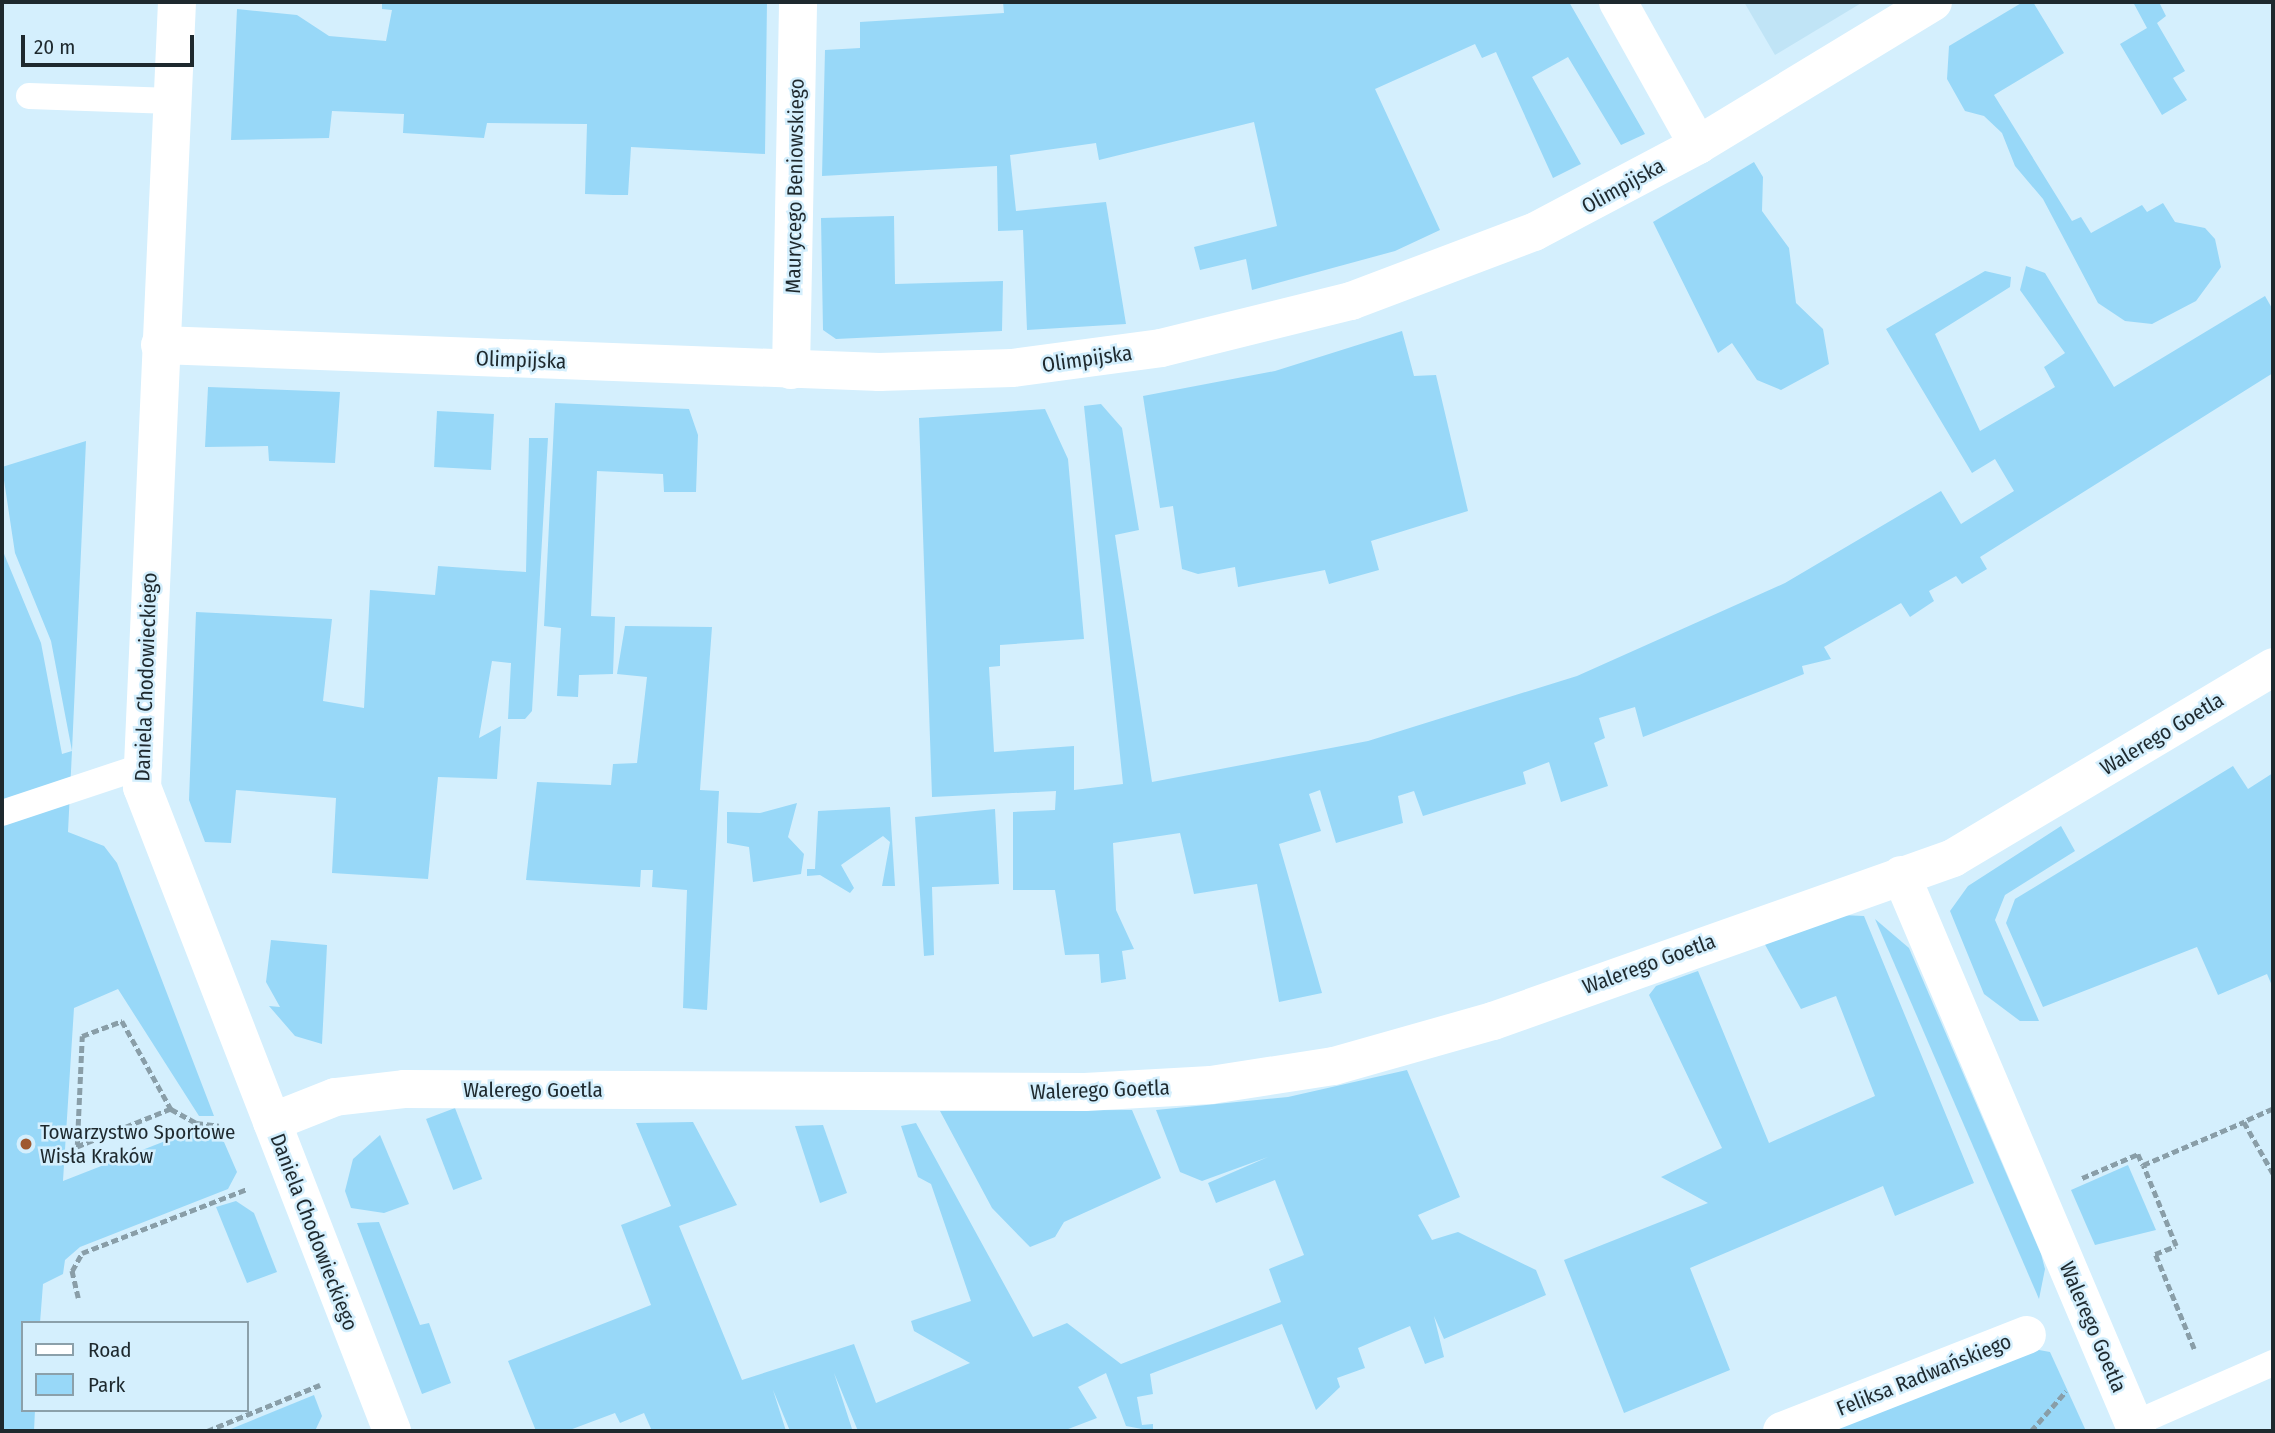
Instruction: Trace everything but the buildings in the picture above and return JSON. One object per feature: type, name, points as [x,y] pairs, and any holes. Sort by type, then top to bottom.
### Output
[{"type":"street","name":"Daniela Chodowieckiego","points":[[177,2],[140,768],[152,824],[392,1431]]},
{"type":"street","name":"Maurycego Beniowskiego","points":[[791,370],[797,2]]},
{"type":"street","points":[[1618,2],[1698,145]]},
{"type":"street","name":"Olimpijska","points":[[160,345],[791,370],[953,372],[1067,363],[1273,324],[1487,252],[1586,208],[1698,145],[1933,2]]},
{"type":"street","name":"Walerego Goetla","points":[[272,1122],[335,1097],[404,1090],[1085,1092],[1277,1076],[1493,1021],[1971,849],[2273,667]]},
{"type":"street","name":"Walerego Goetla","points":[[1900,875],[2136,1428]]},
{"type":"street","name":"Feliksa Radwańskiego","points":[[1783,1431],[2028,1335]]},
{"type":"lane","points":[[29,96],[172,101]]},
{"type":"lane","points":[[2,813],[140,768]]},
{"type":"lane","points":[[2136,1428],[2211,1390],[2273,1363]]},
{"type":"path","points":[[171,1109],[77,1147],[82,1036],[122,1021],[171,1109],[196,1123],[231,1127]]},
{"type":"path","points":[[2143,1165],[2273,1109]]},
{"type":"path","points":[[2244,1122],[2273,1173]]},
{"type":"path","points":[[2071,1182],[2138,1154],[2176,1246],[2155,1254],[2211,1390]]},
{"type":"path","points":[[78,1298],[72,1271],[82,1253],[254,1186]]},
{"type":"path","points":[[207,1431],[330,1381]]},
{"type":"path","points":[[2031,1431],[2071,1385]]},
{"type":"shaded area","points":[[1744,2],[1863,2],[1775,55]]},
{"type":"green space","points":[[382,2],[767,2],[765,154],[631,147],[628,195],[613,195],[585,194],[587,124],[487,123],[484,138],[403,133],[404,114],[332,111],[329,138],[231,140],[237,9],[297,15],[329,36],[386,41],[392,10],[382,9]]},
{"type":"green space","points":[[1003,2],[1569,2],[1645,134],[1621,145],[1568,57],[1532,77],[1581,164],[1553,178],[1496,52],[1482,58],[1475,44],[1375,89],[1440,230],[1395,251],[1252,290],[1246,259],[1200,270],[1194,247],[1277,226],[1254,122],[1099,160],[1096,143],[1010,155],[1016,211],[1106,202],[1126,324],[1027,330],[1023,230],[998,231],[997,166],[822,176],[825,50],[860,48],[860,22],[1004,13]]},
{"type":"green space","points":[[2023,2],[2033,2],[2064,53],[1994,95],[2072,221],[2081,217],[2091,233],[2142,205],[2147,212],[2163,203],[2175,222],[2205,228],[2215,239],[2221,267],[2196,301],[2152,324],[2125,321],[2098,303],[2043,199],[2015,166],[2002,133],[1984,116],[1965,111],[1947,79],[1949,46]]},
{"type":"green space","points":[[2133,2],[2159,2],[2166,16],[2157,23],[2185,71],[2173,78],[2187,100],[2162,115],[2120,44],[2147,28]]},
{"type":"green space","points":[[1754,162],[1763,177],[1762,211],[1789,248],[1796,303],[1823,329],[1829,364],[1781,390],[1757,380],[1732,343],[1718,353],[1653,222]]},
{"type":"green space","points":[[894,216],[895,284],[1003,281],[1002,331],[836,339],[823,330],[821,218]]},
{"type":"green space","points":[[2026,266],[2045,273],[2114,387],[2265,296],[2273,310],[2273,373],[1980,557],[1987,569],[1962,584],[1956,576],[1929,591],[1934,601],[1910,617],[1901,603],[1824,647],[1831,659],[1802,666],[1804,674],[1643,737],[1635,707],[1599,718],[1605,738],[1594,743],[1608,786],[1561,802],[1549,762],[1523,772],[1526,784],[1423,816],[1414,791],[1398,796],[1403,823],[1336,843],[1320,790],[1309,794],[1321,831],[1279,844],[1322,993],[1279,1002],[1257,884],[1194,894],[1180,833],[1113,843],[1116,910],[1134,949],[1122,951],[1126,979],[1101,983],[1099,954],[1065,955],[1055,890],[1013,890],[1013,812],[1055,810],[1056,791],[932,797],[919,418],[1045,409],[1068,459],[1084,639],[1000,645],[1000,666],[989,667],[994,752],[1074,746],[1074,790],[1123,784],[1084,406],[1101,404],[1122,428],[1139,530],[1115,535],[1152,782],[1368,741],[1577,676],[1785,583],[1941,491],[1961,524],[2014,491],[1995,459],[1972,473],[1886,329],[1985,271],[2011,277],[2010,287],[1935,334],[1980,431],[2055,387],[2044,367],[2065,353],[2020,290]]},
{"type":"green space","points":[[1402,331],[1414,376],[1436,375],[1468,511],[1371,541],[1379,570],[1329,584],[1325,570],[1238,587],[1235,567],[1198,574],[1182,569],[1173,506],[1160,508],[1143,396],[1275,371]]},
{"type":"green space","points":[[208,387],[340,392],[335,463],[269,461],[268,446],[205,447]]},
{"type":"green space","points":[[555,403],[689,409],[698,435],[696,492],[664,492],[663,474],[597,471],[591,616],[615,617],[613,674],[579,675],[578,697],[557,696],[561,628],[544,626]]},
{"type":"green space","points":[[437,411],[494,414],[491,470],[434,467]]},
{"type":"green space","points":[[529,438],[548,438],[532,711],[525,719],[508,719],[511,663],[492,661],[479,738],[501,726],[497,779],[438,777],[428,879],[332,873],[336,798],[236,790],[231,843],[205,842],[189,800],[196,612],[332,619],[323,701],[364,708],[370,590],[435,595],[438,566],[526,572]]},
{"type":"green space","points":[[86,441],[72,751],[51,641],[15,553],[2,467]]},
{"type":"green space","points":[[2,549],[41,643],[62,754],[72,751],[68,832],[104,846],[117,863],[214,1116],[199,1116],[118,989],[74,1008],[63,1181],[196,1129],[224,1142],[237,1172],[228,1189],[80,1247],[65,1260],[63,1274],[43,1284],[40,1321],[21,1321],[21,1412],[35,1412],[34,1431],[2,1431]]},
{"type":"green space","points":[[625,626],[712,627],[700,790],[719,791],[707,1010],[683,1008],[687,890],[652,887],[653,870],[641,870],[640,887],[526,880],[537,782],[611,785],[613,764],[637,763],[647,677],[617,674]]},
{"type":"green space","points":[[2233,766],[2248,789],[2273,773],[2273,988],[2267,974],[2218,995],[2197,947],[2043,1007],[2006,923],[2015,899]]},
{"type":"green space","points":[[797,803],[788,837],[804,854],[801,874],[753,882],[749,847],[727,843],[727,812],[760,813]]},
{"type":"green space","points":[[890,807],[895,886],[882,886],[890,842],[883,836],[841,865],[854,888],[850,893],[820,875],[807,876],[807,869],[815,869],[818,811]]},
{"type":"green space","points":[[995,809],[999,884],[932,887],[934,955],[924,956],[915,817]]},
{"type":"green space","points":[[2061,826],[2075,851],[2005,895],[1995,920],[2039,1021],[2020,1021],[1984,994],[1950,911],[1968,886]]},
{"type":"green space","points":[[1841,915],[1864,916],[1974,1183],[1895,1216],[1883,1186],[1690,1268],[1730,1370],[1624,1413],[1564,1260],[1708,1203],[1661,1177],[1722,1148],[1649,995],[1656,986],[1698,971],[1769,1143],[1875,1096],[1836,996],[1801,1009],[1763,941]]},
{"type":"green space","points":[[1875,919],[1909,948],[2041,1254],[2045,1269],[2039,1299]]},
{"type":"green space","points":[[271,940],[327,945],[322,1044],[295,1036],[269,1006],[280,1007],[266,982]]},
{"type":"green space","points":[[1407,1070],[1460,1197],[1418,1215],[1432,1240],[1458,1232],[1536,1270],[1546,1295],[1444,1339],[1434,1316],[1444,1357],[1425,1364],[1410,1326],[1358,1348],[1365,1368],[1337,1378],[1340,1387],[1316,1410],[1282,1324],[1150,1374],[1153,1394],[1137,1397],[1142,1425],[1153,1424],[1153,1431],[1126,1426],[1106,1373],[1078,1387],[1097,1418],[1063,1431],[858,1431],[834,1373],[852,1429],[848,1431],[790,1431],[773,1390],[786,1431],[652,1431],[644,1413],[620,1423],[615,1413],[567,1431],[536,1431],[508,1361],[651,1305],[621,1225],[671,1206],[636,1123],[693,1122],[737,1205],[679,1226],[742,1380],[854,1344],[876,1403],[970,1363],[914,1331],[911,1321],[971,1301],[931,1184],[918,1177],[901,1126],[916,1123],[1033,1337],[1067,1323],[1121,1364],[1281,1302],[1269,1269],[1304,1255],[1275,1180],[1216,1203],[1208,1183],[1268,1157],[1202,1181],[1180,1172],[1156,1110],[1288,1097]]},
{"type":"green space","points":[[455,1108],[482,1179],[453,1190],[426,1119]]},
{"type":"green space","points":[[1132,1110],[1161,1178],[1064,1222],[1055,1237],[1030,1247],[992,1208],[940,1111]]},
{"type":"green space","points":[[823,1125],[847,1193],[820,1203],[795,1126]]},
{"type":"green space","points":[[380,1135],[409,1204],[384,1213],[351,1208],[345,1191],[353,1159]]},
{"type":"green space","points":[[2128,1165],[2156,1230],[2095,1245],[2071,1190]]},
{"type":"green space","points":[[236,1201],[254,1213],[277,1272],[247,1283],[216,1207]]},
{"type":"green space","points":[[379,1222],[420,1325],[429,1323],[451,1383],[422,1394],[357,1223]]},
{"type":"green space","points":[[2039,1350],[2050,1352],[2086,1431],[1826,1431]]},
{"type":"green space","points":[[314,1395],[322,1416],[315,1431],[226,1431]]},
{"type":"place","name":"Towarzystwo Sportowe Wisła Kraków","points":[[26,1144]]}]
